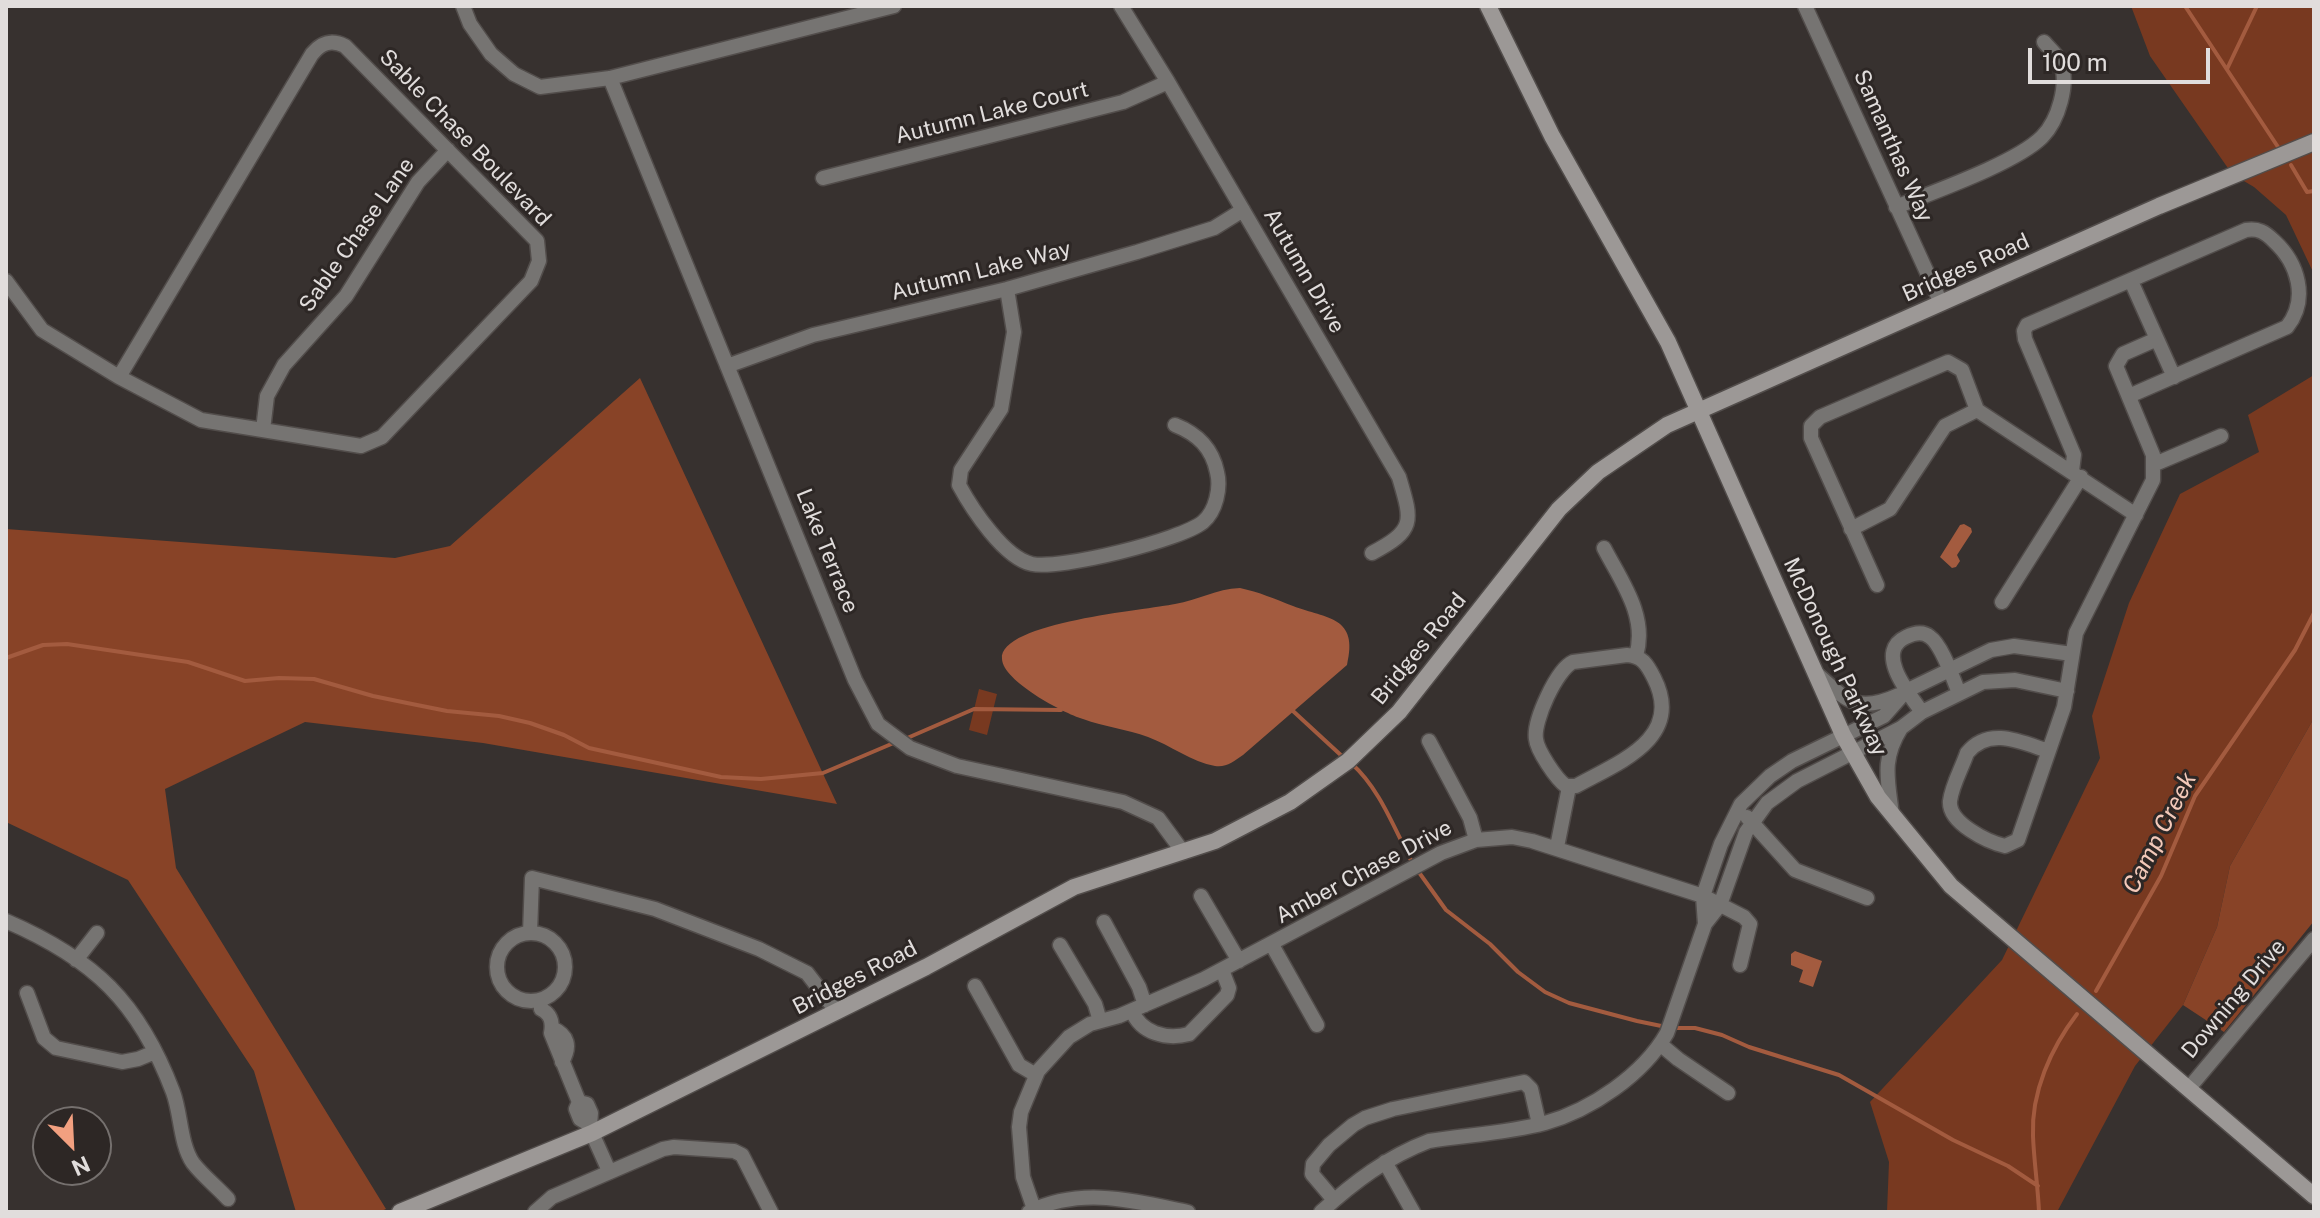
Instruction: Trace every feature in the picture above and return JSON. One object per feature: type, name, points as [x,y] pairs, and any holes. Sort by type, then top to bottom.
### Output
[{"type":"street","points":[[463,6],[470,24],[491,54],[514,74],[540,87],[610,78],[894,6]]},
{"type":"street","name":"Autumn Drive","points":[[1121,6],[1399,477],[1409,510],[1407,526],[1397,539],[1372,553]]},
{"type":"street","name":"McDonough Parkway","points":[[1488,6],[1552,136],[1668,342],[1843,735],[1892,816],[1951,886],[2314,1196]]},
{"type":"street","name":"Samanthas Way","points":[[1805,6],[1941,303]]},
{"type":"street","name":"Sable Chase Boulevard","points":[[6,281],[42,330],[119,377],[201,420],[351,447],[375,442],[531,281],[539,261],[539,251],[533,235],[345,46],[338,42],[322,44],[312,54],[119,377]]},
{"type":"street","points":[[1896,207],[2015,156],[2042,137],[2057,115],[2063,89],[2061,63],[2044,42]]},
{"type":"street","name":"Lake Terrace","points":[[610,78],[855,680],[878,724],[910,748],[957,766],[1055,790],[1123,802],[1158,818],[1183,852]]},
{"type":"street","name":"Autumn Lake Court","points":[[823,178],[1123,102],[1168,82]]},
{"type":"street","name":"Bridges Road","points":[[400,1212],[437,1205],[837,1012],[1074,887],[1215,841],[1290,802],[1348,761],[1399,712],[1559,509],[1598,472],[1667,425],[2159,206],[2314,142]]},
{"type":"street","name":"Sable Chase Lane","points":[[263,430],[267,396],[284,365],[346,296],[418,182],[448,150]]},
{"type":"street","name":"Autumn Lake Way","points":[[727,366],[813,335],[1007,289],[1214,228],[1243,210]]},
{"type":"street","points":[[2002,602],[2076,474],[2074,452],[2025,339],[2024,329],[2029,324],[2249,229],[2267,234],[2283,249],[2298,279],[2294,316],[2287,327],[2129,396]]},
{"type":"street","points":[[2131,281],[2174,377]]},
{"type":"street","points":[[1007,289],[1014,332],[1001,409],[961,470],[959,485],[990,530],[1013,554],[1032,564],[1067,563],[1160,541],[1191,530],[1205,521],[1215,503],[1219,481],[1214,457],[1190,431],[1175,425]]},
{"type":"street","points":[[2048,751],[2003,737],[1969,750],[1950,804],[1972,834],[2003,846],[2016,842],[2064,707],[2078,627],[2153,480],[2155,464],[2151,448],[2116,368],[2123,354],[2157,339]]},
{"type":"street","points":[[1877,585],[1810,434],[1811,426],[1817,418],[1948,362],[1962,370],[1977,410],[2136,515]]},
{"type":"street","points":[[1851,529],[1890,509],[1945,426],[1977,410]]},
{"type":"street","points":[[2155,464],[2221,436]]},
{"type":"street","points":[[1604,548],[1637,613],[1640,638],[1636,656]]},
{"type":"street","points":[[1922,712],[1906,691],[1892,654],[1897,643],[1907,636],[1922,633],[1932,637],[1959,693]]},
{"type":"street","points":[[1815,672],[1844,698],[1858,704],[1876,703],[1999,647],[2014,646],[2072,654]]},
{"type":"street","points":[[1636,656],[1644,661],[1658,688],[1661,708],[1651,738],[1636,753],[1569,787],[1559,780],[1536,739],[1537,724],[1558,676],[1567,665],[1578,661],[1636,656]]},
{"type":"street","points":[[1321,1212],[1362,1177],[1429,1141],[1539,1124],[1563,1116],[1606,1093],[1642,1064],[1660,1044],[1678,1007],[1705,924],[1720,905],[1740,845],[1752,821],[1767,803],[1788,787],[1901,728],[1922,712],[1983,682],[2002,679],[2067,691]]},
{"type":"street","points":[[1705,924],[1703,896],[1721,844],[1746,796],[1792,761],[1884,716],[1906,691]]},
{"type":"street","points":[[1892,816],[1887,761],[1892,743],[1901,728]]},
{"type":"street","name":"Amber Chase Drive","points":[[1429,741],[1470,818],[1476,840]]},
{"type":"street","points":[[1557,847],[1569,787]]},
{"type":"street","points":[[1737,809],[1752,821],[1789,866],[1802,874],[1867,898]]},
{"type":"street","name":"Amber Chase Drive","points":[[1188,1212],[1101,1196],[1059,1201],[1032,1211],[1023,1184],[1019,1127],[1021,1112],[1036,1075],[1069,1037],[1081,1028],[1138,1008],[1222,970],[1441,853],[1476,840],[1512,837],[1557,847],[1703,896],[1747,919],[1750,924],[1740,965]]},
{"type":"street","points":[[530,933],[532,878],[655,909],[759,949],[807,973],[837,1012]]},
{"type":"street","points":[[1201,896],[1239,961]]},
{"type":"street","points":[[6,921],[76,960],[106,981],[131,1008],[175,1096],[189,1155],[228,1199]]},
{"type":"street","points":[[1104,922],[1139,987],[1141,1027],[1149,1032],[1171,1036],[1189,1034],[1197,1029],[1227,995],[1228,984],[1222,970]]},
{"type":"street","points":[[76,960],[97,933]]},
{"type":"street","points":[[540,1005],[515,998],[506,991],[496,970],[503,948],[511,939],[530,933],[553,941],[564,959],[565,970],[556,990],[540,1005],[538,1017],[543,1028],[551,1031],[579,1102],[587,1104],[591,1113],[591,1129],[609,1171]]},
{"type":"street","name":"Downing Drive","points":[[2189,1088],[2314,939]]},
{"type":"street","points":[[1060,945],[1095,1004],[1100,1021]]},
{"type":"street","name":"Amber Chase Drive","points":[[1272,945],[1317,1025]]},
{"type":"street","points":[[975,986],[1019,1065],[1036,1075]]},
{"type":"street","points":[[27,993],[44,1038],[56,1048],[122,1062],[155,1052]]},
{"type":"street","points":[[1660,1044],[1728,1093]]},
{"type":"street","points":[[1334,1200],[1312,1174],[1313,1164],[1329,1145],[1353,1125],[1377,1114],[1524,1082],[1531,1089],[1539,1124]]},
{"type":"street","points":[[535,1212],[548,1199],[669,1148],[734,1151],[742,1155],[771,1212]]},
{"type":"street","points":[[1385,1162],[1413,1212]]},
{"type":"shaded area","points":[[2131,6],[2314,6],[2314,274],[2286,215],[2254,187],[2232,174],[2150,56]]},
{"type":"shaded area","points":[[2314,375],[2314,718],[2230,866],[2217,927],[2183,1005],[2135,1066],[2057,1212],[1887,1212],[1889,1162],[1870,1102],[2002,960],[2100,758],[2092,716],[2129,603],[2180,494],[2259,452],[2248,415]]},
{"type":"shaded area","points":[[640,378],[837,804],[483,743],[305,722],[165,789],[176,868],[386,1209],[379,1212],[296,1212],[254,1071],[128,880],[6,822],[6,529],[395,558],[450,546]]},
{"type":"shaded area","points":[[1964,524],[1972,532],[1957,555],[1960,561],[1952,568],[1940,557],[1960,525]]},
{"type":"shaded area","points":[[1240,588],[1328,617],[1344,628],[1350,649],[1347,665],[1243,755],[1226,765],[1206,764],[1148,737],[1074,716],[1023,686],[1005,668],[1002,659],[1007,646],[1048,627],[1175,604]]},
{"type":"shaded area","points":[[979,689],[997,694],[987,735],[969,730]]},
{"type":"shaded area","points":[[2314,718],[2314,921],[2224,1032],[2183,1005],[2217,927],[2230,866]]},
{"type":"shaded area","points":[[1795,951],[1822,961],[1813,987],[1799,982],[1803,970],[1791,965],[1791,954]]},
{"type":"waterway","name":"Camp Creek","points":[[2185,6],[2278,147]]},
{"type":"waterway","name":"Camp Creek","points":[[2227,69],[2257,6]]},
{"type":"waterway","name":"Camp Creek","points":[[2291,165],[2307,192],[2314,191]]},
{"type":"waterway","name":"Camp Creek","points":[[2096,991],[2161,876],[2195,796],[2295,650],[2314,613]]},
{"type":"waterway","points":[[6,658],[43,645],[67,644],[188,662],[245,681],[314,679],[412,704],[530,723],[589,748],[721,777],[761,779],[823,773],[896,742]]},
{"type":"waterway","points":[[905,739],[974,709],[1061,710]]},
{"type":"waterway","points":[[1293,711],[1344,758]]},
{"type":"waterway","points":[[1351,763],[1379,798],[1413,864]]},
{"type":"waterway","points":[[1418,871],[1446,910],[1545,992],[1569,1003],[1637,1021],[1671,1028],[1695,1028],[1722,1035],[1749,1047],[1839,1075],[1953,1140],[2008,1166],[2038,1186]]},
{"type":"waterway","name":"Camp Creek","points":[[2039,1212],[2033,1136],[2035,1103],[2051,1056],[2077,1014]]}]
